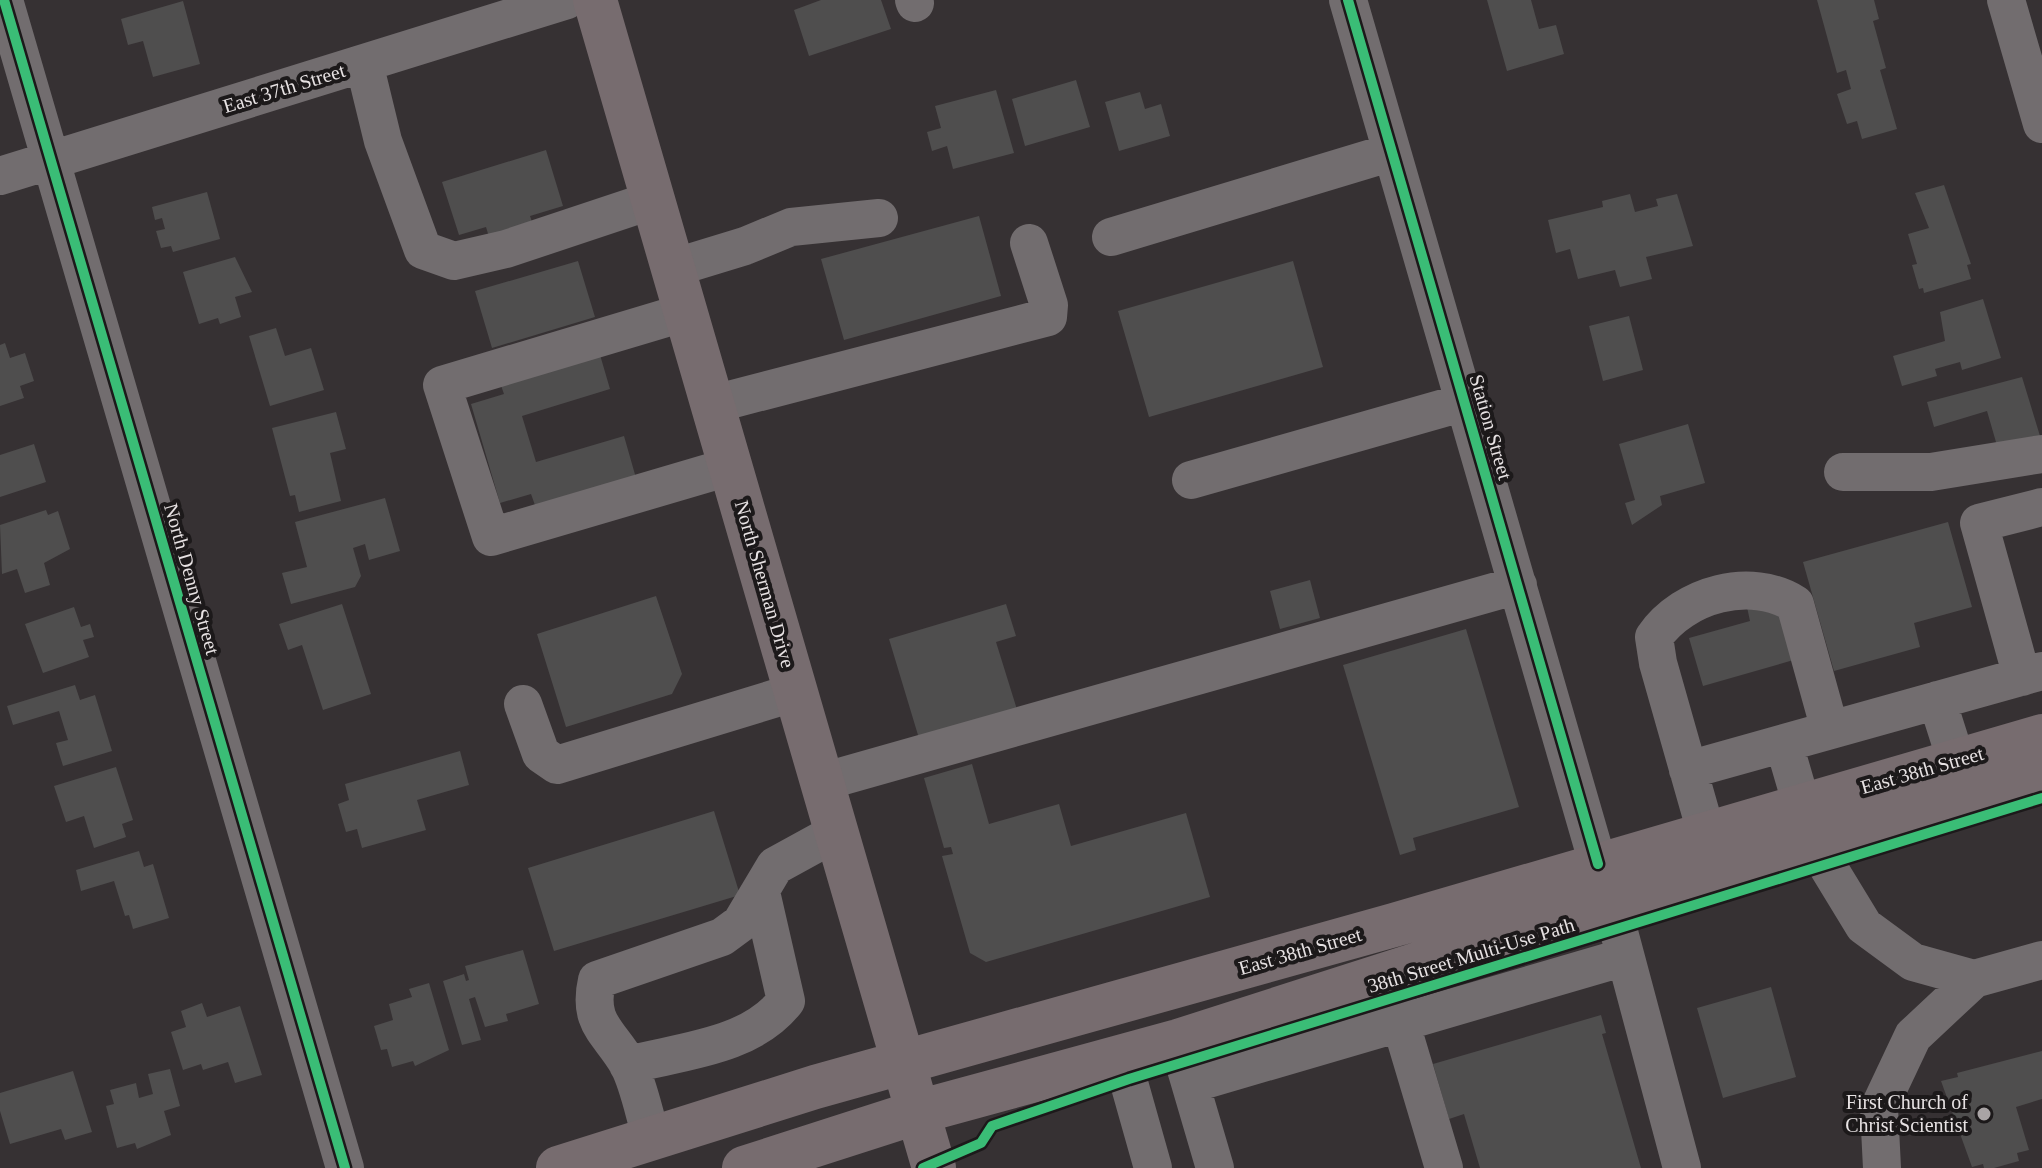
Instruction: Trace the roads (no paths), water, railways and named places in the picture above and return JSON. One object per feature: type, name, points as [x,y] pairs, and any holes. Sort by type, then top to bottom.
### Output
[{"type":"main road","name":"North Sherman Drive","points":[[595,0],[934,1168]]},
{"type":"main road","name":"East 38th Street","points":[[744,1168],[918,1112],[1122,1058],[1387,977],[1604,883],[1706,832],[1808,825],[1956,760],[2042,736]]},
{"type":"main road","name":"East 38th Street","points":[[558,1168],[651,1136],[903,1062],[1604,883],[1808,825],[2042,778]]},
{"type":"street","name":"North Denny Street","points":[[4,0],[345,1168]]},
{"type":"street","name":"East 37th Street","points":[[0,176],[567,0]]},
{"type":"street","name":"Station Street","points":[[1348,0],[1604,883],[1682,1168]]},
{"type":"street","points":[[2006,0],[2042,124]]},
{"type":"street","points":[[364,63],[383,141],[423,250],[454,261],[506,249],[653,200]]},
{"type":"street","points":[[1111,237],[1392,152]]},
{"type":"street","points":[[673,268],[745,246],[791,227],[879,218]]},
{"type":"street","points":[[714,404],[1048,317],[1049,305],[1029,243]]},
{"type":"street","points":[[686,312],[442,385],[491,537],[732,466]]},
{"type":"street","points":[[1191,480],[1465,402]]},
{"type":"street","points":[[1843,472],[1931,472],[2042,454]]},
{"type":"street","points":[[1688,770],[2032,674],[1979,523],[2041,512]]},
{"type":"street","points":[[822,782],[1518,585]]},
{"type":"street","points":[[1706,832],[1658,663],[1654,637],[1664,623],[1697,600],[1729,592],[1777,593],[1795,604],[1830,730]]},
{"type":"street","points":[[523,704],[541,754],[557,765],[796,692]]},
{"type":"street","points":[[1937,700],[1956,760]]},
{"type":"street","points":[[1784,744],[1808,825],[1864,926],[1913,962],[1974,979]]},
{"type":"street","points":[[651,1136],[628,1065],[601,1031],[592,999],[597,980],[722,937],[741,923],[775,866],[837,832]]},
{"type":"street","points":[[628,1065],[741,1037],[771,1020],[786,1001],[761,892]]},
{"type":"street","points":[[1191,1084],[1625,957]]},
{"type":"street","points":[[1882,1168],[1879,1108],[1913,1036],[1974,979],[2042,960]]},
{"type":"street","points":[[1387,977],[1444,1168]]},
{"type":"street","points":[[1178,1041],[1215,1168]]},
{"type":"street","points":[[1122,1058],[1153,1168]]},
{"type":"place","name":"First Church of Christ Scientist","points":[[1984,1114]]}]
